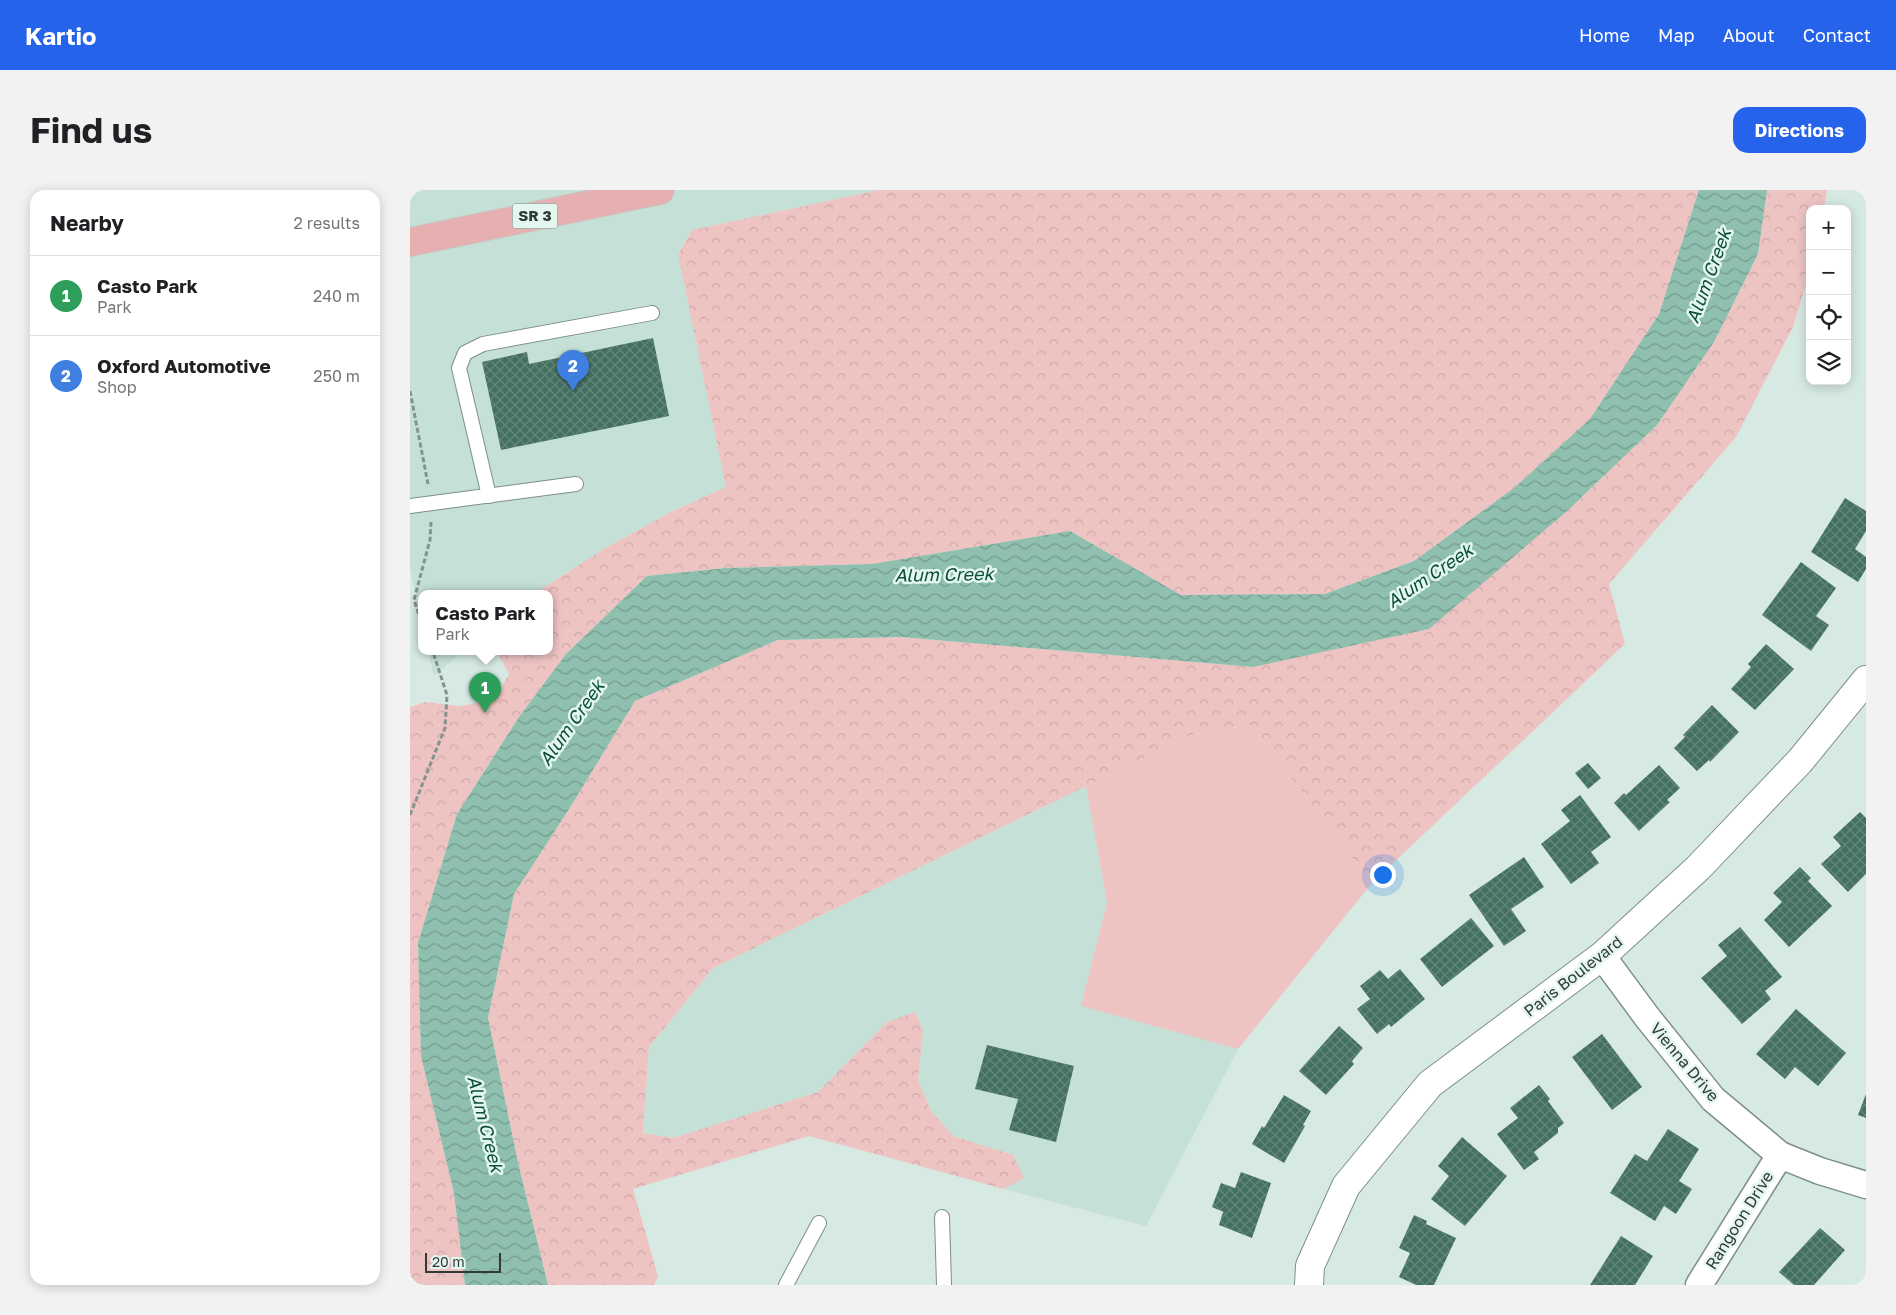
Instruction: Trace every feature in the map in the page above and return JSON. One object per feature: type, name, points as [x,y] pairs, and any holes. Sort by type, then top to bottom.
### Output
[{"type":"main road","name":"SR 3","points":[[410,242],[660,190]]},
{"type":"street","name":"Paris Boulevard","points":[[1309,1285],[1310,1266],[1346,1186],[1430,1084],[1602,956],[1712,853],[1800,761],[1866,680]]},
{"type":"street","name":"Vienna Drive","points":[[1602,956],[1647,1017],[1713,1098],[1780,1155],[1820,1171],[1866,1185]]},
{"type":"street","name":"Rangoon Drive","points":[[1699,1285],[1780,1155]]},
{"type":"lane","points":[[489,496],[459,368],[465,353],[483,344],[652,313]]},
{"type":"lane","points":[[410,506],[576,484]]},
{"type":"lane","points":[[942,1217],[944,1285]]},
{"type":"lane","points":[[786,1285],[818,1223]]},
{"type":"path","points":[[410,815],[445,728],[447,695],[434,655]]},
{"type":"shaded area","points":[[410,190],[878,190],[692,230],[678,253],[726,487],[669,513],[604,549],[540,590],[418,590],[418,604],[410,568]]},
{"type":"shaded area","points":[[429,655],[458,655],[434,676]]},
{"type":"shaded area","points":[[1086,786],[1107,903],[1082,1006],[1238,1049],[1146,1226],[1004,1189],[1024,1178],[1013,1155],[953,1136],[930,1109],[918,1080],[923,1031],[887,1022],[818,1092],[673,1138],[643,1133],[649,1047],[713,968]]},
{"type":"green space","points":[[878,190],[1699,190],[1659,314],[1590,419],[1514,488],[1414,561],[1325,594],[1181,595],[1070,531],[872,564],[725,568],[647,576],[566,654],[519,717],[457,814],[418,943],[421,1056],[454,1193],[465,1285],[410,1285],[410,707],[425,702],[459,706],[495,700],[509,674],[499,655],[553,655],[553,590],[540,590],[604,549],[669,513],[726,487],[678,254],[692,230]]},
{"type":"green space","points":[[1767,190],[1827,190],[1825,205],[1806,205],[1806,284],[1793,327],[1736,437],[1609,584],[1625,644],[1372,883],[1250,725],[1191,735],[713,968],[649,1047],[643,1133],[673,1138],[818,1092],[887,1022],[915,1012],[923,1031],[918,1080],[930,1109],[953,1136],[1013,1155],[1024,1178],[1004,1189],[809,1136],[633,1189],[658,1276],[654,1285],[548,1285],[519,1167],[488,1018],[514,894],[571,806],[635,701],[778,640],[901,637],[1253,667],[1566,512],[1657,425],[1714,342],[1758,254]]},
{"type":"green space","points":[[1250,725],[1372,883],[1238,1049],[1081,1006],[1107,903],[1086,786],[1191,735]]},
{"type":"water","name":"Alum Creek","points":[[1699,190],[1767,190],[1758,254],[1714,342],[1657,425],[1566,512],[1429,629],[1253,667],[901,637],[778,640],[635,701],[571,806],[514,894],[488,1018],[519,1167],[548,1285],[465,1285],[454,1193],[421,1056],[418,943],[457,814],[519,717],[566,654],[647,576],[725,568],[872,564],[1070,531],[1181,595],[1325,594],[1414,561],[1514,488],[1590,419],[1659,314]]},
{"type":"building","points":[[653,338],[669,416],[501,450],[482,362],[527,352],[529,364]]},
{"type":"building","points":[[1845,498],[1866,511],[1866,531],[1855,549],[1866,557],[1866,569],[1858,582],[1811,552]]},
{"type":"building","points":[[1801,562],[1836,588],[1816,616],[1829,625],[1811,651],[1762,615]]},
{"type":"building","points":[[1766,644],[1794,669],[1755,710],[1731,689],[1751,667],[1748,664]]},
{"type":"building","points":[[1712,705],[1739,732],[1710,762],[1709,760],[1697,771],[1674,748],[1685,737],[1683,735]]},
{"type":"building","points":[[1588,763],[1601,778],[1588,789],[1575,773]]},
{"type":"building","points":[[1659,765],[1680,788],[1667,800],[1670,802],[1639,831],[1614,803],[1624,793],[1626,795]]},
{"type":"building","points":[[1580,795],[1611,837],[1591,852],[1599,863],[1571,884],[1541,844],[1570,821],[1561,810]]},
{"type":"building","points":[[1860,812],[1866,818],[1866,874],[1848,892],[1821,864],[1841,846],[1833,837]]},
{"type":"building","points":[[1524,857],[1544,887],[1511,909],[1526,931],[1504,946],[1469,895]]},
{"type":"building","points":[[1800,867],[1811,878],[1808,881],[1832,906],[1789,947],[1764,920],[1782,902],[1773,893]]},
{"type":"building","points":[[1471,918],[1494,946],[1442,987],[1420,959]]},
{"type":"building","points":[[1740,927],[1782,977],[1765,991],[1771,999],[1742,1024],[1701,978],[1727,956],[1718,945]]},
{"type":"building","points":[[1400,969],[1425,999],[1391,1027],[1389,1024],[1377,1034],[1357,1009],[1370,999],[1360,986],[1380,970],[1388,979]]},
{"type":"building","points":[[1796,1009],[1846,1053],[1818,1086],[1795,1067],[1785,1079],[1756,1054]]},
{"type":"building","points":[[1339,1026],[1363,1048],[1352,1061],[1354,1064],[1326,1095],[1299,1071]]},
{"type":"building","points":[[1602,1034],[1642,1087],[1612,1110],[1572,1057]]},
{"type":"building","points":[[987,1045],[1074,1066],[1056,1142],[1009,1130],[1018,1099],[975,1089]]},
{"type":"building","points":[[1539,1085],[1564,1123],[1558,1128],[1558,1133],[1534,1152],[1539,1159],[1524,1170],[1497,1134],[1518,1118],[1510,1108]]},
{"type":"building","points":[[1866,1094],[1866,1118],[1858,1115]]},
{"type":"building","points":[[1284,1095],[1311,1111],[1303,1125],[1305,1126],[1284,1163],[1252,1144]]},
{"type":"building","points":[[1668,1129],[1699,1149],[1679,1181],[1692,1189],[1676,1214],[1664,1206],[1655,1221],[1610,1193],[1635,1154],[1647,1161]]},
{"type":"building","points":[[1462,1137],[1507,1176],[1465,1226],[1431,1199],[1449,1176],[1438,1166]]},
{"type":"building","points":[[1241,1172],[1271,1183],[1252,1238],[1219,1225],[1223,1212],[1226,1213],[1212,1207],[1221,1183],[1235,1188]]},
{"type":"building","points":[[1414,1215],[1427,1221],[1426,1224],[1456,1238],[1434,1285],[1416,1285],[1399,1277],[1410,1253],[1399,1248]]},
{"type":"building","points":[[1820,1228],[1845,1250],[1814,1285],[1794,1285],[1779,1272]]},
{"type":"building","points":[[1621,1236],[1653,1256],[1635,1285],[1590,1285]]},
{"type":"place","name":"Oxford Automotive","points":[[573,391]]},
{"type":"place","name":"Casto Park","points":[[485,713]]}]
